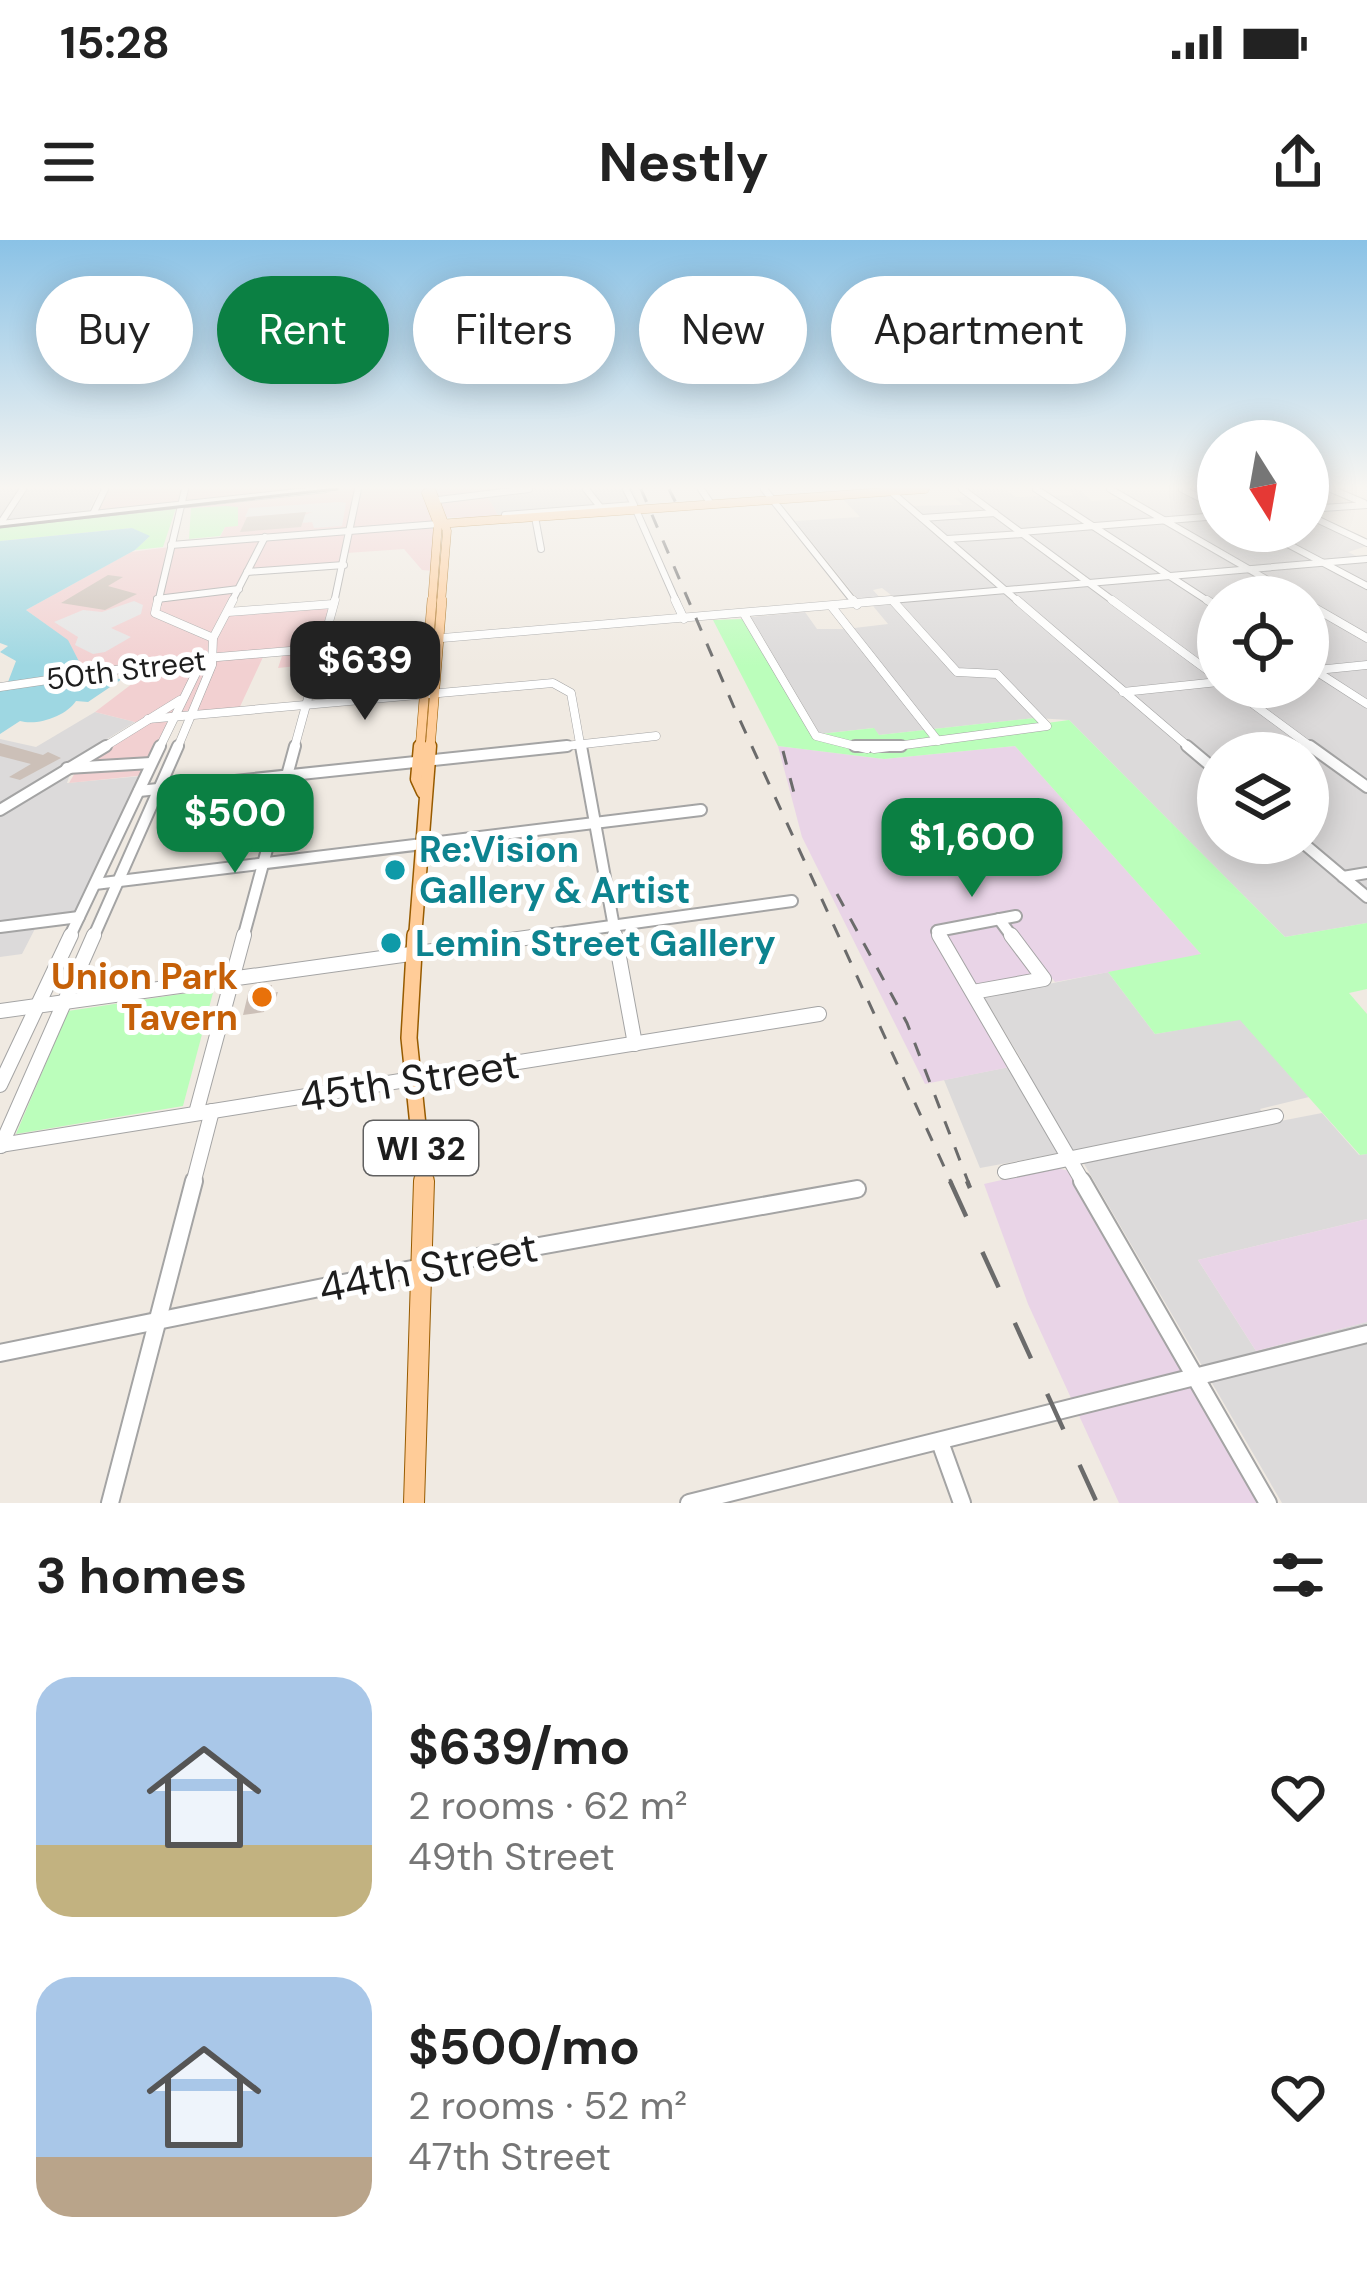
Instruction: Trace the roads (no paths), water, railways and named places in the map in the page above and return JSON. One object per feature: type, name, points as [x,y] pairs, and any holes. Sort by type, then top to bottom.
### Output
[{"type":"main road","name":"WI 32","points":[[414,1503],[424,1164],[411,1080],[423,793],[417,779],[424,761],[440,548]]},
{"type":"street","points":[[170,548],[154,613],[213,638]]},
{"type":"street","points":[[1,1146],[191,718],[212,665],[213,638],[259,548]]},
{"type":"street","points":[[110,1503],[156,1321],[232,978],[348,548]]},
{"type":"street","points":[[653,548],[684,619]]},
{"type":"street","points":[[811,548],[857,605]]},
{"type":"street","points":[[957,548],[1197,754]]},
{"type":"street","points":[[1042,548],[1197,664]]},
{"type":"street","points":[[1129,548],[1197,593]]},
{"type":"street","points":[[1212,548],[1260,576]]},
{"type":"street","points":[[1303,552],[1367,586]]},
{"type":"street","name":"50th Street","points":[[0,687],[210,659],[1367,559]]},
{"type":"street","points":[[247,572],[344,565]]},
{"type":"street","points":[[157,598],[239,589]]},
{"type":"street","points":[[744,614],[816,736],[869,749],[1039,731],[1047,726],[997,674],[957,672],[894,602]]},
{"type":"street","points":[[228,613],[333,604]]},
{"type":"street","points":[[832,607],[938,741]]},
{"type":"street","points":[[1329,616],[1367,638]]},
{"type":"street","points":[[0,1085],[172,719],[199,667],[210,659]]},
{"type":"street","points":[[1329,668],[1367,665]]},
{"type":"street","points":[[1329,681],[1367,704]]},
{"type":"street","points":[[148,719],[553,683],[571,693],[584,743],[635,1044]]},
{"type":"street","points":[[1123,692],[1197,683]]},
{"type":"street","points":[[0,810],[183,698]]},
{"type":"street","points":[[1259,708],[1367,787]]},
{"type":"street","points":[[139,791],[656,736]]},
{"type":"street","points":[[67,768],[152,763]]},
{"type":"street","points":[[95,884],[701,810]]},
{"type":"street","points":[[1328,864],[1367,897]]},
{"type":"street","points":[[1343,877],[1367,873]]},
{"type":"street","points":[[0,1011],[792,901]]},
{"type":"street","points":[[1016,916],[937,931],[1268,1503]]},
{"type":"street","points":[[0,927],[79,917]]},
{"type":"street","points":[[973,992],[1044,980],[1000,920]]},
{"type":"street","name":"45th Street","points":[[1,1146],[819,1014]]},
{"type":"street","points":[[1005,1172],[1276,1116]]},
{"type":"street","name":"44th Street","points":[[0,1353],[422,1268],[857,1189]]},
{"type":"street","points":[[689,1503],[1367,1334]]},
{"type":"street","points":[[940,1442],[962,1503]]},
{"type":"water","points":[[0,548],[137,548],[26,610],[68,640],[87,677],[122,679],[88,702],[76,701],[43,721],[20,721],[0,734],[0,688],[8,682],[16,661],[0,652],[8,646],[0,643]]},
{"type":"railway","points":[[666,548],[952,1184]]},
{"type":"railway","points":[[783,751],[794,793]]},
{"type":"railway","points":[[837,894],[907,1023],[969,1184]]},
{"type":"railway","points":[[950,1181],[1097,1503]]},
{"type":"railway","points":[[967,1181],[970,1188]]},
{"type":"place","name":"Re:Vision Gallery & Artist","points":[[395,870]]},
{"type":"place","name":"Lemin Street Gallery","points":[[391,943]]},
{"type":"place","name":"Union Park Tavern","points":[[262,997]]}]
